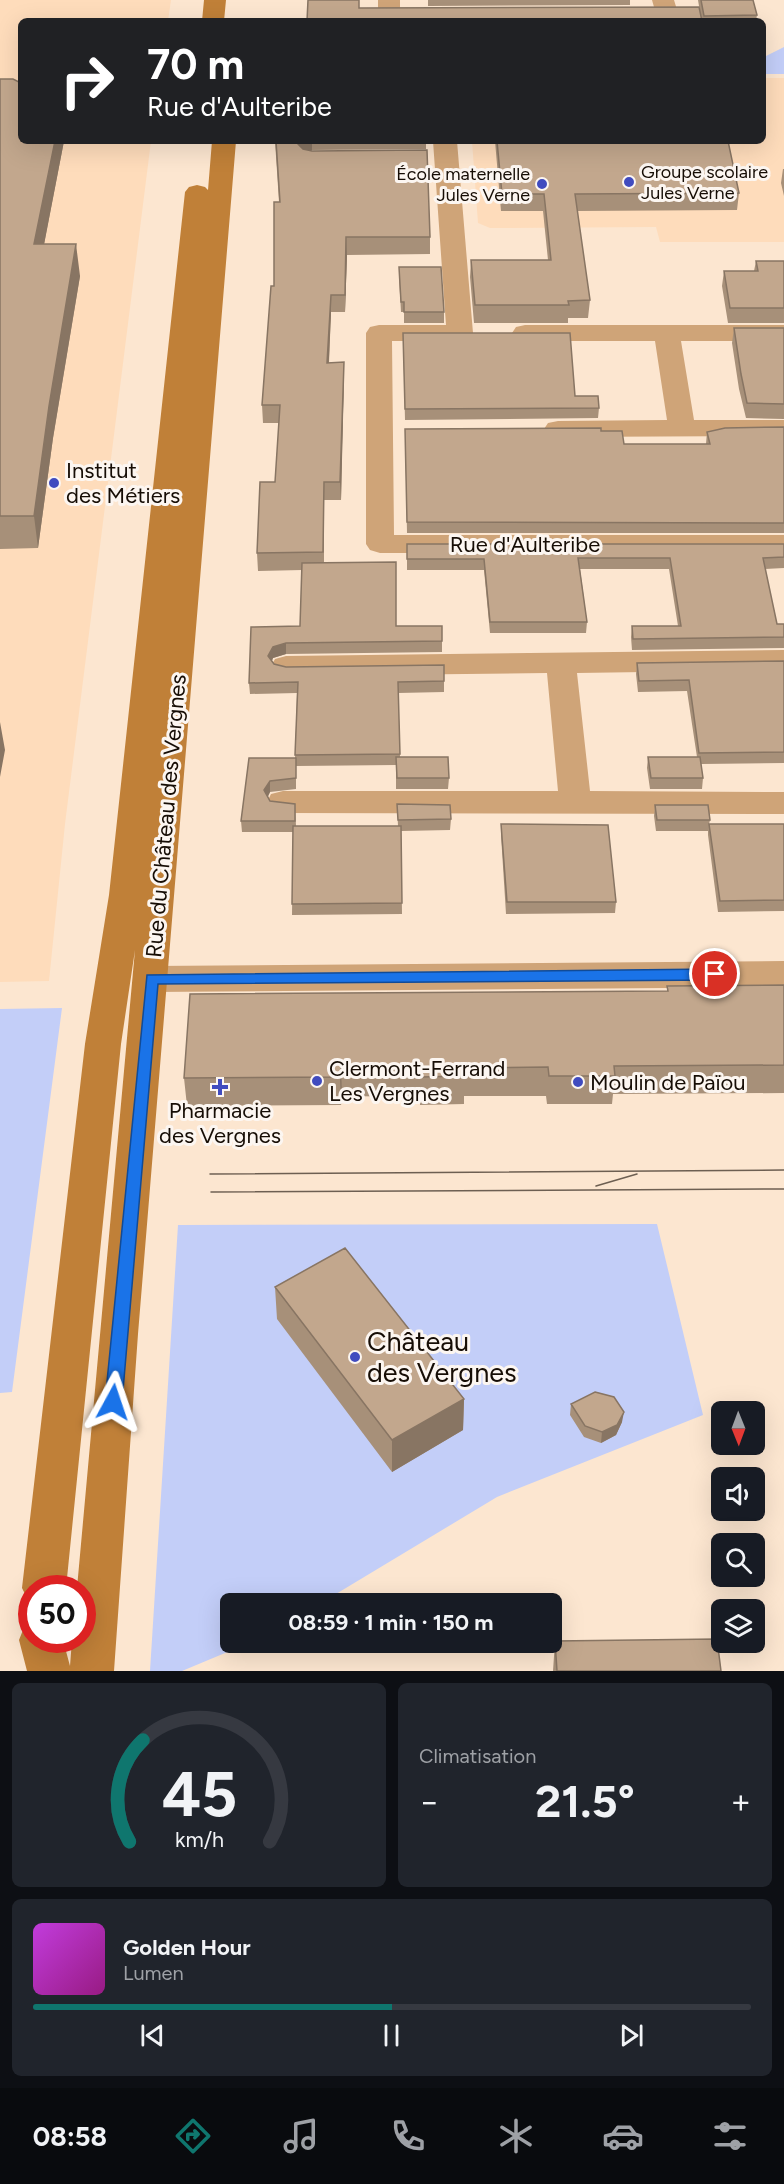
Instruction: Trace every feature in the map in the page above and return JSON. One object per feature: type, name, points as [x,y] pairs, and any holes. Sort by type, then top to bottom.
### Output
[{"type":"main road","points":[[213,18],[215,0]]},
{"type":"main road","name":"Rue du Château des Vergnes","points":[[45,1575],[101,1056],[128,872],[202,144]]},
{"type":"main road","name":"Rue du Château des Vergnes","points":[[92,1671],[118,1334],[152,979],[224,144]]},
{"type":"main road","points":[[35,1671],[38,1653]]},
{"type":"main road","points":[[44,1653],[49,1671]]},
{"type":"street","points":[[389,0],[389,15],[446,14]]},
{"type":"street","points":[[607,14],[666,14],[663,0]]},
{"type":"street","points":[[439,153],[453,247],[483,333]]},
{"type":"street","name":"Rue d'Aulteribe","points":[[784,333],[378,333],[391,430],[380,544],[784,544]]},
{"type":"street","points":[[667,333],[682,428]]},
{"type":"street","points":[[531,429],[784,428]]},
{"type":"street","points":[[286,666],[784,660]]},
{"type":"street","points":[[561,664],[575,802]]},
{"type":"street","points":[[284,802],[784,803]]},
{"type":"street","points":[[152,979],[784,974]]},
{"type":"shaded area","name":"Institut des Métiers","points":[[0,0],[171,0],[168,18],[18,18],[18,144],[151,144],[65,824],[49,981],[0,982]]},
{"type":"shaded area","points":[[784,47],[784,74],[766,74],[766,56]]},
{"type":"shaded area","name":"Groupe scolaire Jules Verne","points":[[766,78],[784,78],[784,242],[660,242],[656,227],[490,228],[478,223],[472,144],[766,144]]},
{"type":"shaded area","points":[[62,1008],[12,1392],[0,1393],[0,1009]]},
{"type":"shaded area","points":[[657,1224],[703,1415],[497,1497],[338,1593],[220,1593],[220,1653],[225,1653],[182,1671],[150,1671],[178,1225]]},
{"type":"building","points":[[308,0],[359,0],[359,8],[699,7],[701,18],[307,18]]},
{"type":"building","points":[[701,0],[753,0],[757,15],[704,16]]},
{"type":"building","points":[[0,79],[13,79],[18,82],[18,144],[54,144],[34,244],[76,244],[49,406],[34,516],[0,516]]},
{"type":"building","points":[[276,144],[298,144],[303,149],[312,151],[427,150],[430,237],[346,237],[345,295],[331,295],[327,363],[344,362],[340,482],[324,482],[323,552],[257,553],[260,482],[275,482],[280,405],[262,405],[271,286],[274,286],[274,202],[280,202]]},
{"type":"building","points":[[497,144],[729,144],[739,193],[575,194],[590,300],[568,301],[569,305],[475,305],[471,260],[551,260],[544,194],[502,194]]},
{"type":"building","points":[[756,261],[784,261],[784,308],[730,308],[724,271],[758,271]]},
{"type":"building","points":[[399,267],[441,267],[444,312],[404,312],[404,302],[401,302]]},
{"type":"building","points":[[734,328],[784,328],[784,404],[747,403]]},
{"type":"building","points":[[403,333],[570,333],[575,396],[598,396],[599,408],[405,409]]},
{"type":"building","points":[[784,427],[784,523],[407,522],[405,429],[601,428],[601,431],[622,431],[624,444],[710,444],[707,432],[725,428]]},
{"type":"building","points":[[407,544],[784,544],[784,557],[763,558],[777,624],[784,624],[784,637],[633,639],[632,626],[681,626],[670,558],[578,558],[587,622],[490,622],[484,559],[407,559]]},
{"type":"building","points":[[396,562],[396,626],[442,626],[442,641],[286,643],[273,647],[268,656],[274,664],[286,667],[444,665],[444,681],[398,682],[400,754],[295,755],[298,682],[249,683],[251,627],[300,626],[302,563]]},
{"type":"building","points":[[784,661],[784,752],[699,753],[689,680],[639,681],[637,663]]},
{"type":"building","points":[[396,757],[448,757],[449,778],[397,778]]},
{"type":"building","points":[[648,757],[700,757],[703,778],[651,778]]},
{"type":"building","points":[[249,758],[296,758],[296,778],[270,781],[264,790],[270,801],[295,804],[295,821],[241,821]]},
{"type":"building","points":[[397,804],[450,805],[451,819],[398,820]]},
{"type":"building","points":[[655,805],[708,805],[710,820],[657,820]]},
{"type":"building","points":[[501,824],[608,825],[616,902],[507,902]]},
{"type":"building","points":[[709,824],[784,824],[784,900],[720,901]]},
{"type":"building","points":[[293,826],[401,826],[402,903],[292,904]]},
{"type":"building","points":[[784,985],[784,1065],[614,1066],[615,1076],[549,1076],[548,1067],[465,1068],[465,1076],[421,1077],[421,1069],[341,1068],[340,1077],[184,1078],[190,994],[668,991],[667,986]]},
{"type":"building","name":"Château des Vergnes","points":[[345,1248],[464,1399],[392,1440],[275,1287]]},
{"type":"building","points":[[595,1392],[614,1397],[624,1412],[617,1425],[602,1432],[585,1426],[571,1404]]},
{"type":"building","points":[[711,1639],[711,1653],[719,1653],[721,1671],[557,1671],[556,1653],[562,1653],[562,1641]]},
{"type":"tram line","points":[[210,1174],[784,1170]]},
{"type":"tram line","points":[[596,1186],[637,1174]]},
{"type":"tram line","points":[[211,1192],[784,1189]]},
{"type":"place","name":"Groupe scolaire Jules Verne","points":[[629,182]]},
{"type":"place","name":"École maternelle Jules Verne","points":[[542,184]]},
{"type":"place","name":"Institut des Métiers","points":[[54,483]]},
{"type":"place","name":"Clermont-Ferrand Les Vergnes","points":[[317,1081]]},
{"type":"place","name":"Moulin de Païou","points":[[578,1082]]},
{"type":"place","name":"Pharmacie des Vergnes","points":[[220,1087]]},
{"type":"place","name":"Château des Vergnes","points":[[355,1357]]},
{"type":"route","points":[[113,1402],[144,1044],[152,979],[715,974]]}]
